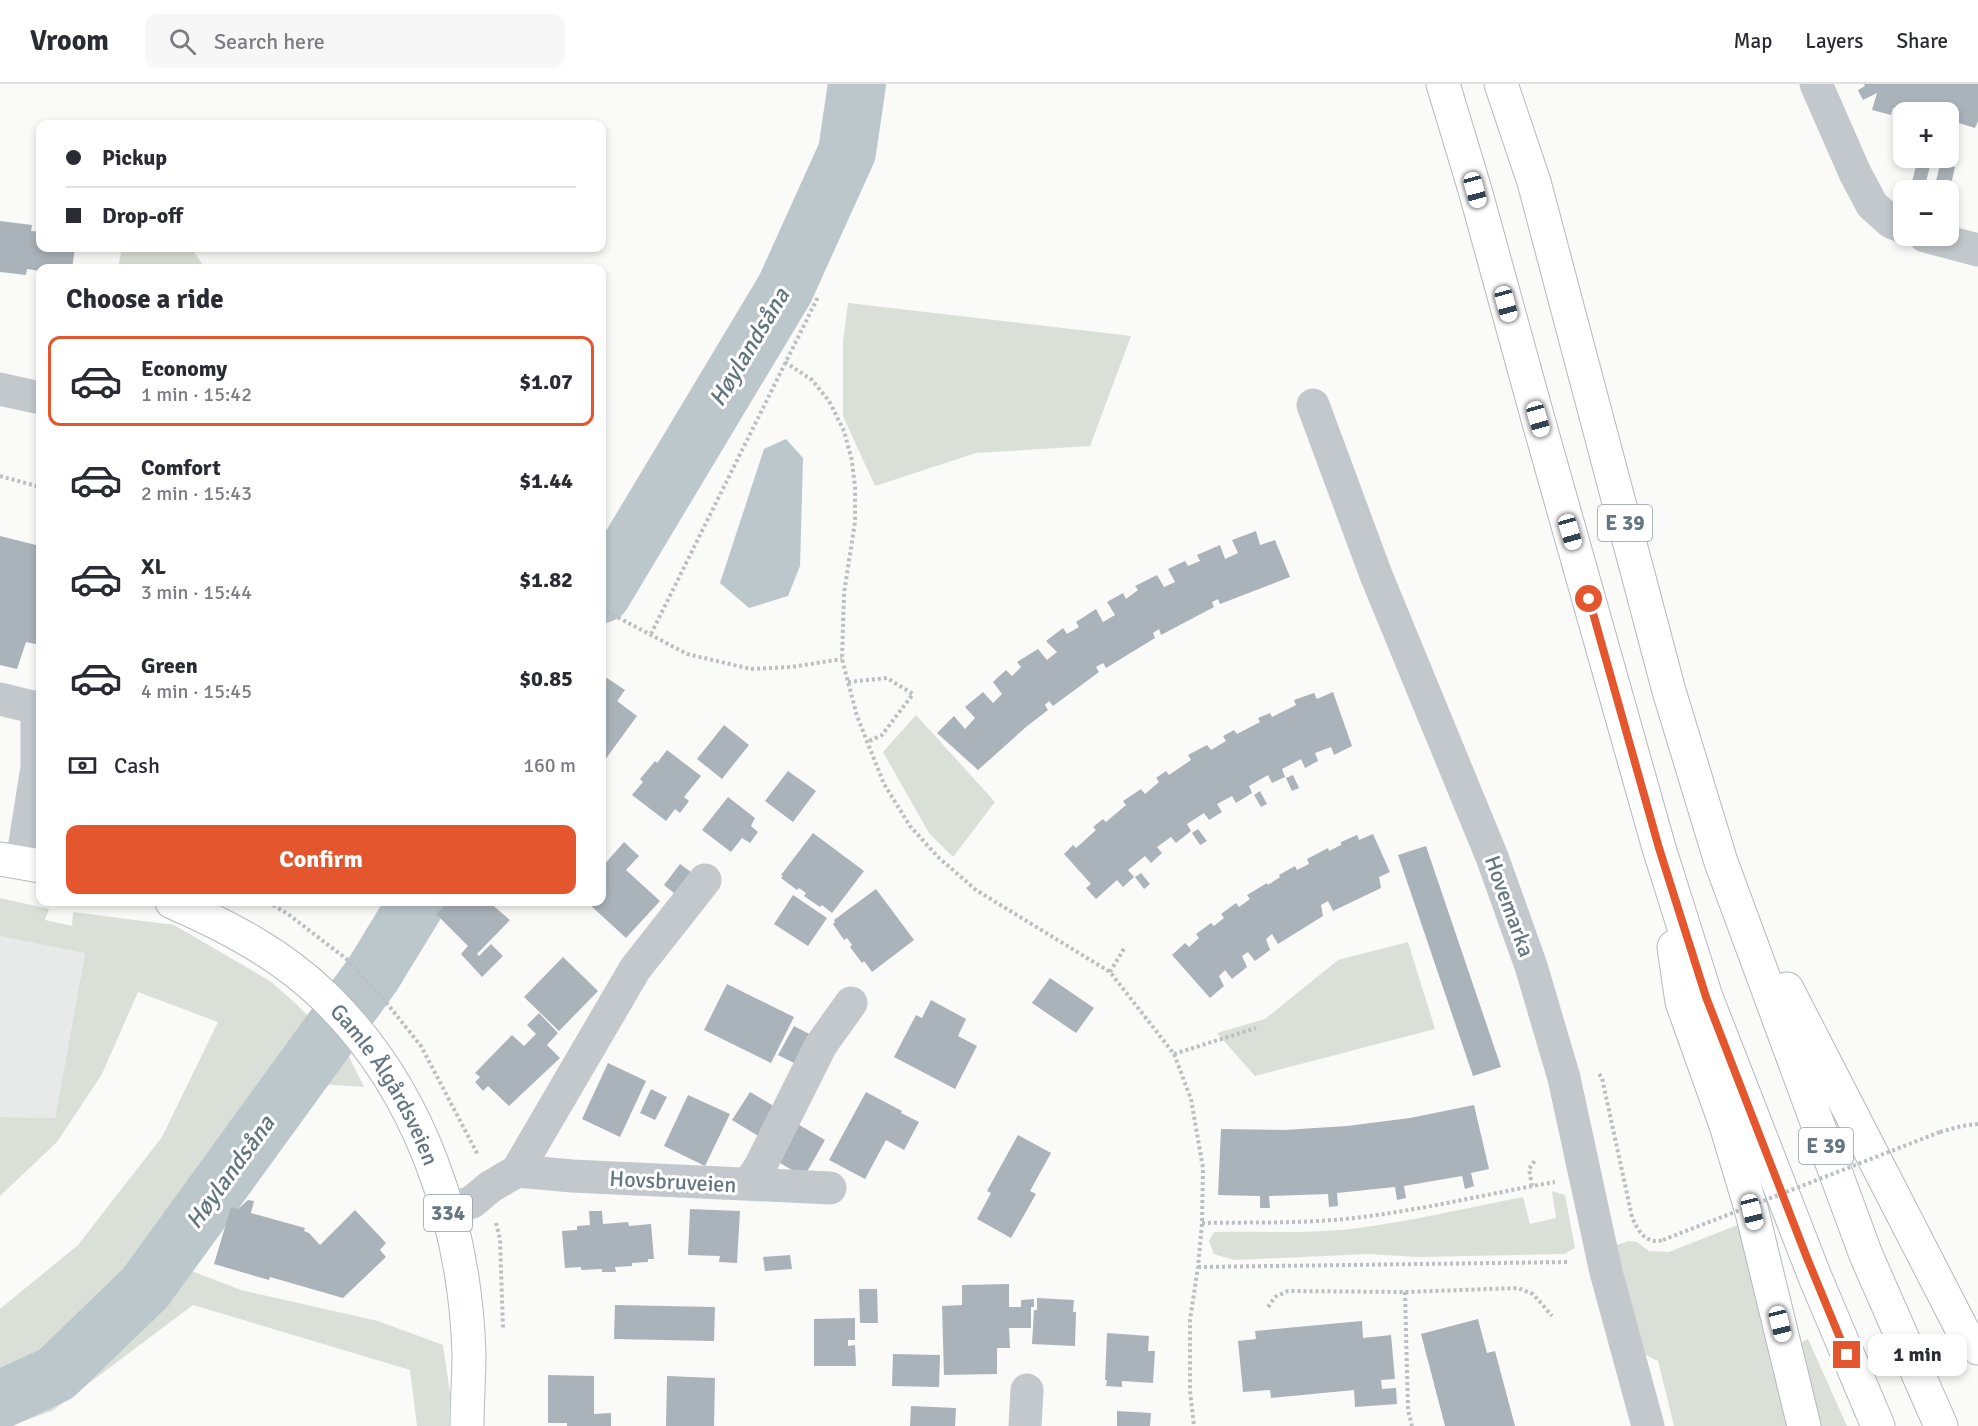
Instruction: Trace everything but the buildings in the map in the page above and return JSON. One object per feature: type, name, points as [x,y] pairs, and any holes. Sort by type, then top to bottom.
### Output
[{"type":"main road","name":"E 39","points":[[1443,84],[1475,190],[1659,848],[1706,997],[1810,1267],[1878,1426]]},
{"type":"main road","name":"E 39","points":[[1501,84],[1533,182],[1669,691],[1721,862],[1866,1255],[1941,1426]]},
{"type":"main road","name":"E 39","points":[[1659,848],[1682,1002],[1726,1125],[1752,1212],[1804,1426]]},
{"type":"main road","name":"E 39","points":[[1721,862],[1965,1335],[1978,1348]]},
{"type":"main road","name":"Gamle Ålgårdsveien","points":[[181,906],[221,923],[260,946],[324,995],[351,1024],[402,1099],[436,1170],[458,1254],[469,1354],[467,1426]]},
{"type":"street","points":[[1816,84],[1855,173],[1872,205],[1893,223]]},
{"type":"street","points":[[1959,245],[1978,250]]},
{"type":"street","points":[[0,388],[36,397]]},
{"type":"street","name":"Hovemarka","points":[[1313,405],[1376,574],[1492,857],[1523,944],[1564,1078],[1604,1260],[1648,1426]]},
{"type":"street","points":[[0,699],[36,706]]},
{"type":"street","points":[[21,862],[36,773]]},
{"type":"street","points":[[448,1210],[472,1202],[490,1187],[517,1171],[635,969],[705,880]]},
{"type":"street","points":[[748,1184],[760,1167],[821,1045],[851,1004]]},
{"type":"street","name":"Hovsbruveien","points":[[517,1171],[572,1176],[830,1188]]},
{"type":"street","points":[[1025,1426],[1026,1390]]},
{"type":"path","points":[[651,634],[818,297]]},
{"type":"path","points":[[785,362],[812,380],[829,401],[844,431],[852,461],[855,522],[844,593],[842,659],[857,716],[884,784],[910,826],[938,857],[985,895],[1110,972],[1174,1054],[1191,1099],[1203,1168],[1202,1223],[1190,1320],[1190,1391],[1194,1426]]},
{"type":"path","points":[[0,476],[36,486]]},
{"type":"path","points":[[606,611],[687,654],[751,669],[791,667],[842,659]]},
{"type":"path","points":[[848,682],[887,678],[913,694],[882,735],[867,742]]},
{"type":"path","points":[[275,906],[349,961],[381,996]]},
{"type":"path","points":[[1110,972],[1125,947]]},
{"type":"path","points":[[1174,1054],[1256,1028]]},
{"type":"path","points":[[1663,1240],[1940,1132],[1978,1124]]},
{"type":"path","points":[[1532,1186],[1529,1169],[1536,1159]]},
{"type":"path","points":[[1202,1223],[1293,1222],[1362,1217],[1497,1194],[1586,1175]]},
{"type":"path","points":[[1198,1267],[1604,1260]]},
{"type":"path","points":[[1268,1308],[1275,1297],[1288,1291],[1405,1292],[1518,1288],[1533,1294],[1552,1316]]},
{"type":"path","points":[[1405,1292],[1408,1410],[1412,1426]]},
{"type":"shaded area","points":[[121,252],[194,252],[202,264],[119,264]]},
{"type":"shaded area","points":[[848,303],[1131,336],[1090,446],[976,453],[875,486],[843,416],[843,341]]},
{"type":"shaded area","points":[[786,439],[803,458],[800,566],[788,596],[749,608],[720,583],[764,449]]},
{"type":"shaded area","points":[[916,715],[995,802],[953,857],[929,833],[883,752]]},
{"type":"shaded area","points":[[0,898],[49,909],[45,920],[72,926],[73,912],[174,925],[270,981],[348,1055],[364,1087],[320,1084],[236,1198],[187,1253],[189,1270],[241,1290],[378,1321],[443,1345],[450,1393],[449,1426],[417,1426],[410,1370],[193,1305],[52,1411],[9,1426],[0,1426],[0,1309],[78,1245],[162,1137],[218,1022],[138,992],[102,1074],[57,1142],[0,1196],[0,1117],[55,1118],[85,953],[0,936]]},
{"type":"shaded area","points":[[0,936],[85,952],[55,1118],[0,1117]]},
{"type":"shaded area","points":[[1408,942],[1435,1029],[1255,1076],[1217,1033],[1265,1019],[1338,960]]},
{"type":"shaded area","points":[[1552,1191],[1565,1195],[1575,1248],[1564,1254],[1419,1257],[1368,1254],[1234,1260],[1214,1254],[1209,1241],[1214,1232],[1334,1231],[1416,1219],[1523,1197],[1530,1224],[1556,1218]]},
{"type":"shaded area","points":[[1740,1224],[1758,1309],[1788,1426],[1674,1426],[1658,1361],[1644,1354],[1613,1246],[1629,1241],[1637,1242],[1649,1251],[1669,1252]]},
{"type":"shaded area","points":[[1808,1339],[1847,1426],[1817,1426],[1798,1344]]},
{"type":"waterway","name":"Høylandsåna","points":[[606,587],[785,289],[847,152],[857,84]]},
{"type":"waterway","name":"Høylandsåna","points":[[0,1400],[56,1374],[145,1288],[373,974],[415,906]]},
{"type":"route","points":[[1589,599],[1659,848],[1706,997],[1847,1355]]}]
